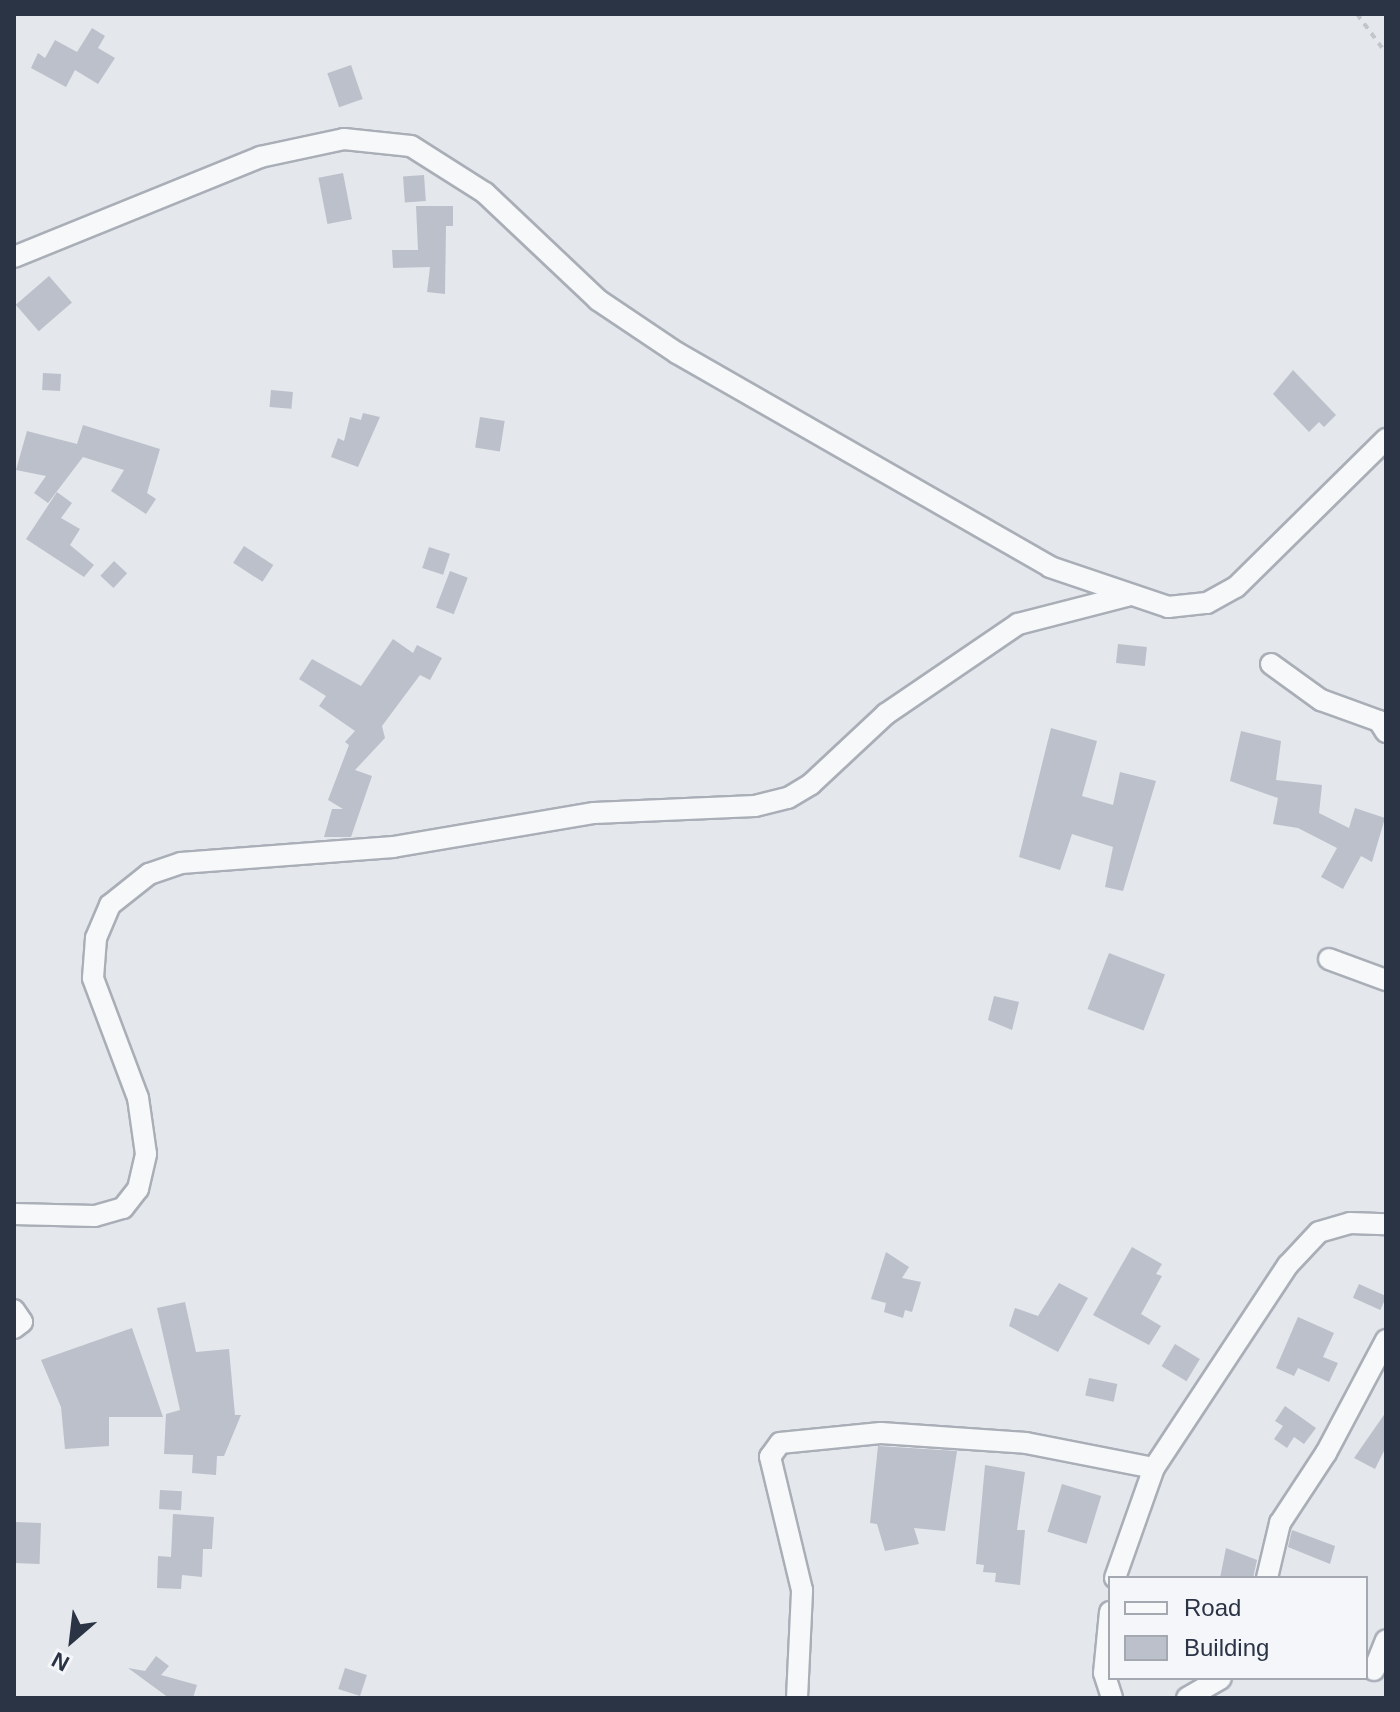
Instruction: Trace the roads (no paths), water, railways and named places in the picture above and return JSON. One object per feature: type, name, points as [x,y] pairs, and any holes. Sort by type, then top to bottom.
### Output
[{"type":"street","points":[[14,257],[260,157],[344,139],[411,146],[485,193],[598,300],[677,353],[1050,567],[1168,607],[1207,603],[1236,587],[1386,439]]},
{"type":"street","points":[[14,1214],[95,1216],[123,1208],[138,1189],[146,1154],[138,1098],[93,978],[96,938],[110,905],[149,874],[181,863],[393,847],[594,813],[755,806],[788,798],[811,784],[886,714],[1018,624],[1129,596]]},
{"type":"street","points":[[1271,664],[1321,700],[1379,721],[1386,732]]},
{"type":"street","points":[[1329,959],[1386,980]]},
{"type":"street","points":[[1116,1576],[1154,1468],[1288,1265],[1319,1232],[1350,1223],[1386,1224]]},
{"type":"street","points":[[14,1310],[22,1322],[14,1328]]},
{"type":"street","points":[[1267,1576],[1280,1523],[1326,1453],[1386,1340]]},
{"type":"street","points":[[797,1698],[802,1590],[770,1457],[780,1443],[881,1433],[1026,1443],[1154,1468]]},
{"type":"street","points":[[1108,1632],[1104,1673],[1112,1698]]},
{"type":"street","points":[[1375,1670],[1386,1640]]},
{"type":"street","points":[[1187,1698],[1218,1680]]}]
